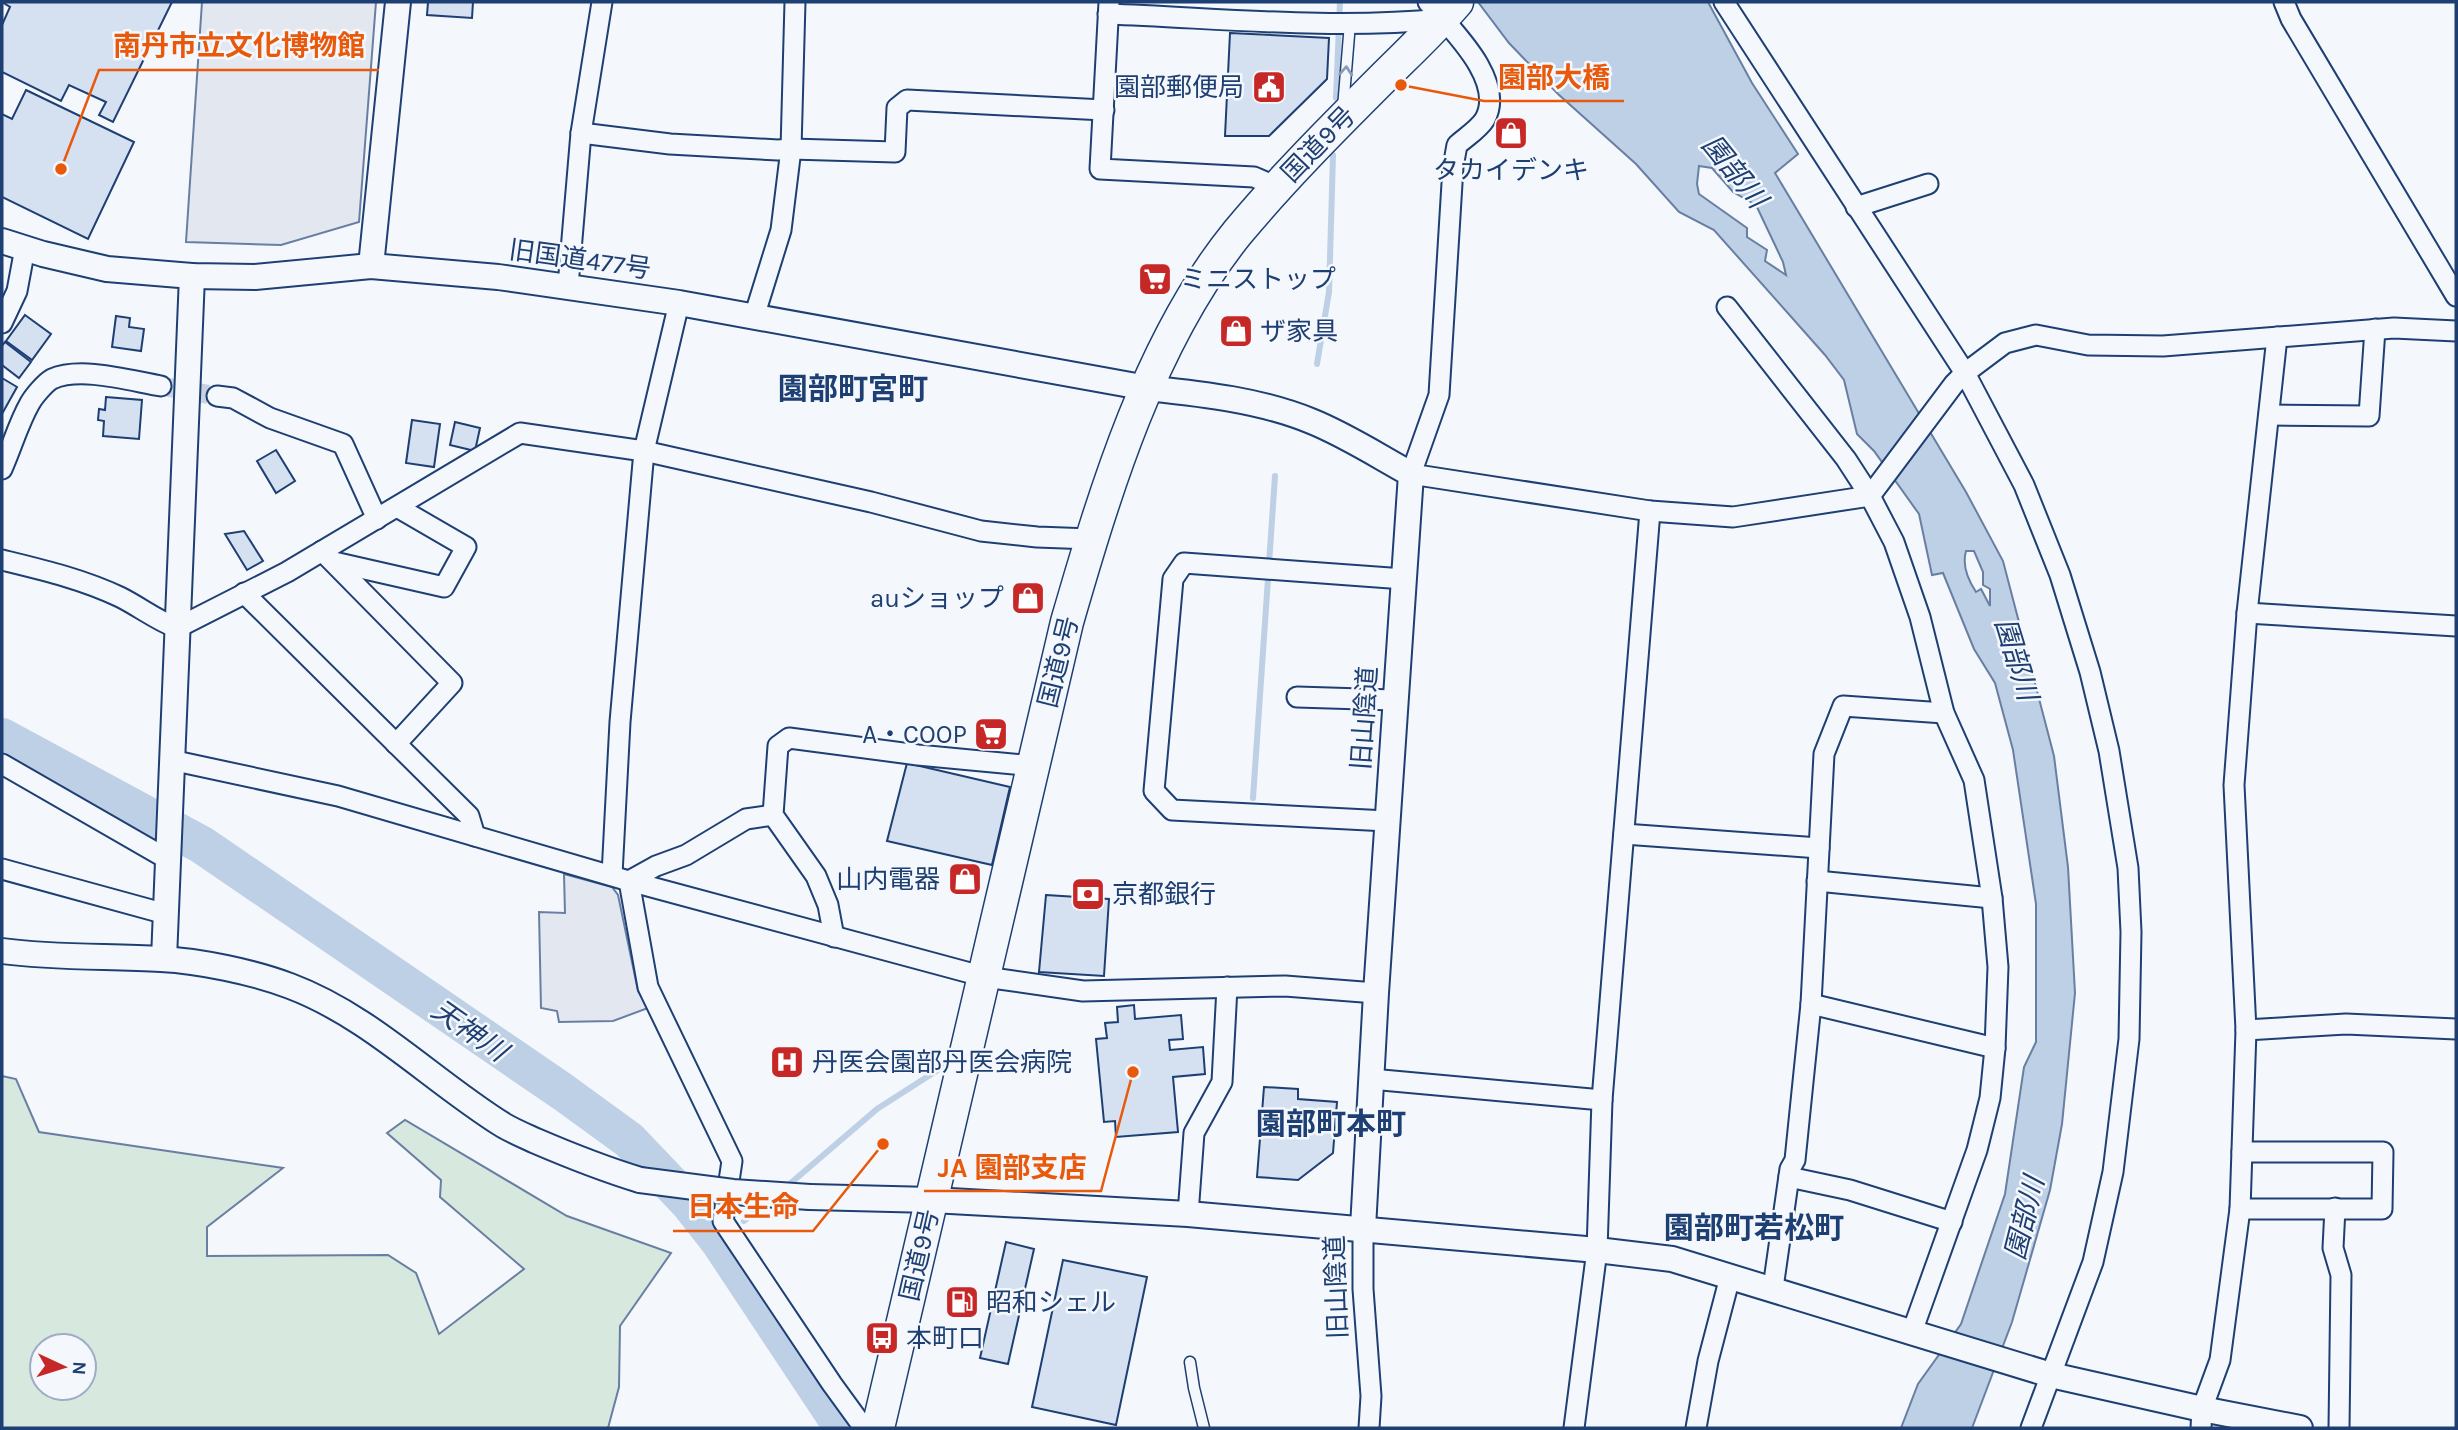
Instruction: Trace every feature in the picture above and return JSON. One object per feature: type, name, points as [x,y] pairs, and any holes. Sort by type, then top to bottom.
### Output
[{"type":"highway","name":"国道9号","points":[[878,1428],[1067,622],[1091,539],[1147,388],[1207,273],[1277,187],[1447,15]]},
{"type":"street","points":[[372,266],[398,2]]},
{"type":"street","points":[[568,286],[581,133],[602,2]]},
{"type":"street","points":[[754,317],[781,230],[791,149],[795,2]]},
{"type":"street","points":[[1724,2],[1856,206],[2024,485],[2060,575],[2091,672],[2109,751],[2128,869],[2131,932],[2129,1039],[2113,1172],[2093,1262],[2046,1373],[2031,1428]]},
{"type":"street","points":[[2284,2],[2291,19],[2456,296]]},
{"type":"street","points":[[1277,187],[1254,177],[1100,170],[1108,8],[1325,23],[1395,24],[1447,15]]},
{"type":"street","name":"旧山陰道","points":[[1369,1428],[1371,1396],[1363,1289],[1363,1228],[1394,701],[1411,474],[1439,395],[1453,167],[1457,145],[1480,125],[1490,104],[1484,75],[1447,15]]},
{"type":"street","points":[[581,133],[670,144],[778,150],[895,152],[897,108],[907,100],[1104,110]]},
{"type":"street","points":[[1856,206],[1928,184]]},
{"type":"street","points":[[2,323],[17,291],[13,244]]},
{"type":"street","name":"旧国道477号","points":[[13,244],[107,270],[255,277],[372,266],[446,271],[678,303],[1147,388],[1238,401],[1309,420],[1411,474]]},
{"type":"street","points":[[163,959],[192,276]]},
{"type":"street","points":[[678,303],[644,451],[620,722],[620,878],[648,987],[732,1161],[723,1221],[831,1384],[864,1428]]},
{"type":"street","points":[[1727,307],[1846,459],[1876,489],[1920,617],[1944,713],[1974,780],[1992,898],[1998,967],[1995,1048],[1990,1097],[1977,1150],[1918,1334]]},
{"type":"street","points":[[1411,474],[1650,511],[1733,517],[1876,489],[1960,379],[2005,343],[2036,335],[2088,345],[2164,346],[2394,328],[2456,331]]},
{"type":"street","points":[[2269,415],[2369,416],[2375,329]]},
{"type":"street","points":[[2202,1419],[2220,1360],[2239,1209],[2246,1030],[2234,785],[2247,613],[2277,337]]},
{"type":"street","points":[[2,469],[16,431],[32,400],[51,380],[74,374],[99,375],[161,386]]},
{"type":"street","points":[[217,396],[233,398],[270,418],[343,444],[377,519]]},
{"type":"street","points":[[2,560],[76,578],[122,598],[157,620],[177,628],[287,572],[327,557],[377,519],[520,433],[644,451],[871,502],[981,531],[1091,539]]},
{"type":"street","points":[[327,557],[444,587],[466,547],[397,507]]},
{"type":"street","points":[[1574,1428],[1597,1250],[1602,1100],[1650,511]]},
{"type":"street","points":[[327,557],[452,683],[396,744]]},
{"type":"street","points":[[1387,821],[1172,810],[1154,791],[1172,579],[1184,563],[1404,579]]},
{"type":"street","points":[[244,593],[469,816],[475,836]]},
{"type":"street","points":[[2247,613],[2456,625]]},
{"type":"street","points":[[1297,697],[1394,701]]},
{"type":"street","points":[[1773,1288],[1790,1169],[1796,1160],[1811,1004],[1824,754],[1843,706],[1944,713]]},
{"type":"street","points":[[834,937],[828,905],[816,876],[773,815],[778,746],[789,738],[918,755],[1034,766]]},
{"type":"street","points":[[172,760],[338,796],[620,878],[985,977],[1083,991],[1285,986],[1376,993]]},
{"type":"street","points":[[2,764],[169,856]]},
{"type":"street","points":[[620,878],[685,855],[746,819],[773,815]]},
{"type":"street","points":[[1624,834],[1819,848]]},
{"type":"street","points":[[2,869],[166,914]]},
{"type":"street","points":[[1817,881],[1992,898]]},
{"type":"street","points":[[2,951],[163,959],[242,972],[291,986],[352,1017],[505,1126],[584,1162],[640,1180],[733,1192],[810,1197],[932,1200],[1188,1214],[1363,1228],[1672,1259],[2202,1419],[2300,1428]]},
{"type":"street","points":[[1188,1214],[1194,1133],[1222,1082],[1227,987]]},
{"type":"street","points":[[1811,1004],[1995,1048]]},
{"type":"street","points":[[2246,1030],[2346,1024],[2456,1029]]},
{"type":"street","points":[[1371,1079],[1602,1100]]},
{"type":"street","points":[[2239,1209],[2382,1209],[2383,1152],[2242,1152]]},
{"type":"street","points":[[1789,1177],[1850,1190],[1952,1222]]},
{"type":"street","points":[[2334,1208],[2333,1248],[2341,1275],[2339,1428]]},
{"type":"street","points":[[1696,1428],[1708,1361],[1730,1276]]},
{"type":"lane","points":[[1342,119],[1349,23]]},
{"type":"lane","points":[[1190,1362],[1204,1428]]},
{"type":"shaded area","points":[[202,2],[376,2],[359,222],[281,245],[186,242]]},
{"type":"shaded area","points":[[564,874],[612,887],[618,895],[638,991],[648,1008],[613,1021],[559,1022],[557,1011],[541,1008],[539,912],[565,913]]},
{"type":"shaded area","points":[[2,1076],[16,1079],[39,1132],[283,1168],[207,1227],[207,1256],[388,1255],[416,1273],[439,1334],[524,1269],[440,1197],[441,1180],[387,1133],[405,1120],[567,1216],[671,1253],[620,1326],[619,1387],[608,1428],[2,1428]]},
{"type":"water","name":"園部川","points":[[1478,2],[1708,2],[1752,83],[1798,154],[1775,173],[1966,492],[2003,561],[2054,756],[2068,867],[2075,993],[2062,1124],[2050,1190],[2012,1322],[1972,1428],[1901,1428],[1918,1384],[1961,1324],[2005,1194],[2024,1067],[2036,1042],[2036,904],[2013,750],[1995,683],[1974,649],[1943,573],[1932,575],[1919,514],[1874,451],[1857,434],[1844,380],[1714,230],[1679,212],[1636,164],[1558,94],[1509,43]],"holes":[[[1699,166],[1712,168],[1733,192],[1756,205],[1783,262],[1786,275],[1765,261],[1767,250],[1747,237],[1747,228],[1699,194]],[[1966,551],[1974,551],[1983,572],[1983,585],[1990,589],[1990,606],[1981,589],[1976,592],[1968,577],[1965,567]]]},
{"type":"building","points":[[2,2],[172,2],[113,122],[99,115],[106,102],[69,85],[61,101],[2,72],[2,25],[10,7]]},
{"type":"building","points":[[428,2],[473,2],[472,18],[427,15]]},
{"type":"building","points":[[1230,33],[1329,38],[1327,79],[1269,136],[1225,136]]},
{"type":"building","points":[[26,90],[134,142],[88,239],[2,197],[2,114],[12,119]]},
{"type":"building","points":[[25,315],[51,334],[32,360],[6,341]]},
{"type":"building","points":[[116,316],[130,318],[129,327],[144,329],[141,351],[112,347]]},
{"type":"building","points":[[5,342],[31,362],[19,378],[2,365],[2,346]]},
{"type":"building","points":[[2,378],[17,387],[2,414]]},
{"type":"building","points":[[106,397],[142,400],[139,439],[103,436],[104,421],[98,420],[99,409],[105,410]]},
{"type":"building","points":[[412,420],[440,424],[434,467],[406,463]]},
{"type":"building","points":[[455,422],[480,428],[475,451],[450,445]]},
{"type":"building","points":[[276,450],[295,481],[276,493],[257,461]]},
{"type":"building","points":[[244,531],[263,561],[247,570],[225,534]]},
{"type":"building","points":[[907,763],[1010,787],[992,865],[887,841]]},
{"type":"building","points":[[1046,895],[1109,899],[1104,976],[1039,972]]},
{"type":"building","points":[[1134,1005],[1135,1019],[1181,1015],[1183,1039],[1169,1040],[1170,1050],[1203,1047],[1205,1074],[1173,1077],[1178,1132],[1116,1137],[1115,1121],[1104,1122],[1096,1039],[1107,1038],[1105,1023],[1118,1022],[1117,1007]]},
{"type":"building","points":[[1264,1087],[1298,1089],[1298,1099],[1337,1102],[1333,1153],[1298,1180],[1257,1177]]},
{"type":"building","points":[[1006,1242],[1034,1249],[1008,1364],[980,1358]]},
{"type":"building","points":[[1063,1260],[1147,1277],[1116,1425],[1032,1407]]},
{"type":"waterway","points":[[1336,98],[1340,2]]},
{"type":"waterway","points":[[1317,364],[1329,292],[1333,155]]},
{"type":"waterway","points":[[1253,798],[1275,476]]},
{"type":"waterway","name":"天神川","points":[[2,737],[202,845],[629,1140],[690,1204],[719,1241],[843,1428]]},
{"type":"waterway","points":[[785,1188],[877,1109],[944,1066]]},
{"type":"waterway","points":[[744,1221],[768,1202]]},
{"type":"tunnel","points":[[161,386],[217,396]]},
{"type":"place","name":"園部大橋","points":[[1401,85]]},
{"type":"place","name":"園部郵便局","points":[[1269,87]]},
{"type":"place","name":"タカイデンキ","points":[[1511,133]]},
{"type":"place","name":"南丹市立文化博物館","points":[[61,169]]},
{"type":"place","name":"ミニストップ","points":[[1155,279]]},
{"type":"place","name":"ザ家具","points":[[1236,331]]},
{"type":"place","name":"auショップ","points":[[1028,598]]},
{"type":"place","name":"A・COOP","points":[[991,734]]},
{"type":"place","name":"山内電器","points":[[965,879]]},
{"type":"place","name":"京都銀行","points":[[1088,894]]},
{"type":"place","name":"丹医会園部丹医会病院","points":[[787,1062]]},
{"type":"place","name":"JA 園部支店","points":[[1133,1072]]},
{"type":"place","name":"日本生命","points":[[883,1144]]},
{"type":"place","name":"昭和シェル","points":[[962,1302]]},
{"type":"place","name":"本町口","points":[[882,1338]]},
{"type":"district","name":"園部町宮町","points":[[853,389]]},
{"type":"district","name":"園部町本町","points":[[1331,1124]]},
{"type":"district","name":"園部町若松町","points":[[1754,1228]]}]
